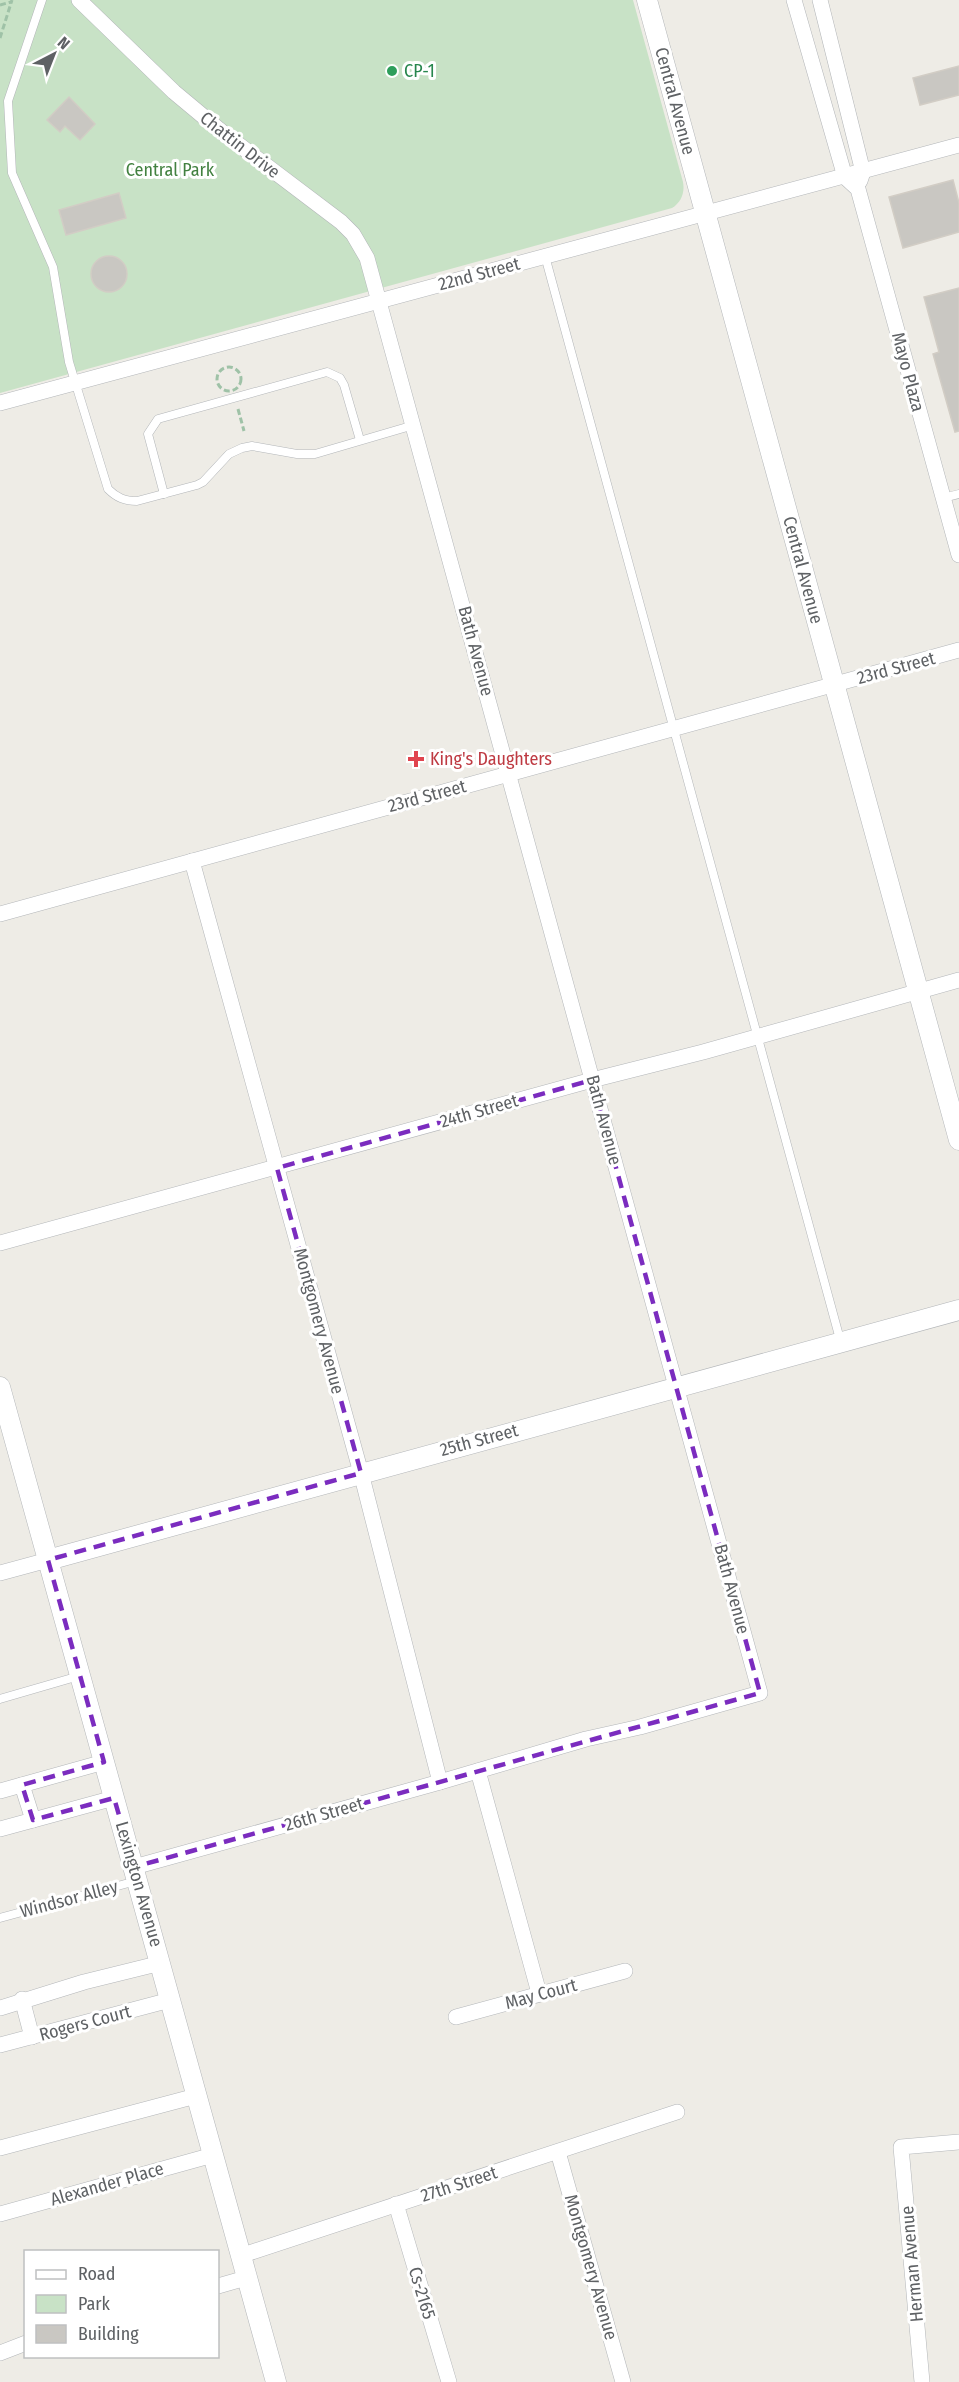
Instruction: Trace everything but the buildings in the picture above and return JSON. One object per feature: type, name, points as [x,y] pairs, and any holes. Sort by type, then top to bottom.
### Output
[{"type":"street","name":"Chattin Drive","points":[[79,0],[174,92],[222,132],[341,222],[352,234],[367,258],[380,302]]},
{"type":"street","name":"Central Avenue","points":[[647,0],[959,1140]]},
{"type":"street","points":[[794,0],[844,177],[858,189],[863,172],[820,0]]},
{"type":"street","name":"22nd Street","points":[[0,403],[959,145]]},
{"type":"street","name":"Mayo Plaza","points":[[858,189],[959,555]]},
{"type":"street","name":"Bath Avenue","points":[[380,302],[760,1693],[515,1760]]},
{"type":"street","name":"23rd Street","points":[[0,914],[959,650]]},
{"type":"street","name":"Montgomery Avenue","points":[[192,861],[361,1473],[440,1782]]},
{"type":"street","name":"24th Street","points":[[0,1243],[959,980]]},
{"type":"street","name":"25th Street","points":[[0,1573],[959,1310]]},
{"type":"street","name":"Lexington Avenue","points":[[0,1387],[276,2382]]},
{"type":"street","name":"26th Street","points":[[135,1874],[515,1760]]},
{"type":"street","points":[[0,1791],[104,1762]]},
{"type":"street","points":[[478,1771],[539,1993]]},
{"type":"street","points":[[22,1785],[33,1820]]},
{"type":"street","points":[[0,1829],[114,1798]]},
{"type":"street","points":[[0,2008],[22,1999],[161,1963]]},
{"type":"street","name":"May Court","points":[[456,2017],[625,1971]]},
{"type":"street","points":[[22,1999],[33,2037]]},
{"type":"street","name":"Rogers Court","points":[[0,2044],[170,2000]]},
{"type":"street","points":[[0,2148],[196,2096]]},
{"type":"street","name":"27th Street","points":[[240,2256],[677,2112]]},
{"type":"street","name":"Herman Avenue","points":[[922,2382],[901,2147],[959,2142]]},
{"type":"street","name":"Montgomery Avenue","points":[[558,2152],[623,2382]]},
{"type":"street","name":"Alexander Place","points":[[0,2214],[213,2155]]},
{"type":"street","name":"Cs-2165","points":[[396,2204],[449,2382]]},
{"type":"street","points":[[219,2286],[246,2278]]},
{"type":"street","points":[[0,2353],[24,2344]]},
{"type":"lane","points":[[42,0],[8,101],[12,173],[53,267],[64,343],[74,383],[108,489],[127,501],[137,501],[203,482],[221,460],[242,448],[252,446],[297,454],[315,454],[414,425]]},
{"type":"lane","points":[[545,256],[841,1342]]},
{"type":"lane","points":[[164,494],[148,434],[158,419],[327,372],[340,378],[344,385],[360,440]]},
{"type":"lane","points":[[943,498],[959,494]]},
{"type":"lane","points":[[0,1699],[79,1676]]},
{"type":"lane","name":"Windsor Alley","points":[[0,1918],[135,1874]]},
{"type":"path","points":[[0,5],[12,1]]},
{"type":"path","points":[[0,38],[12,1]]},
{"type":"path","points":[[224,359],[226,368]]},
{"type":"path","points":[[219,386],[217,379],[219,373],[226,368],[235,368],[241,380]]},
{"type":"highlighted area","points":[[592,1080],[760,1693],[134,1867],[114,1798],[33,1820],[22,1785],[104,1762],[48,1560],[361,1473],[277,1168]]},
{"type":"green space","name":"Central Park","points":[[0,0],[633,0],[683,182],[683,193],[678,203],[672,208],[0,393]]},
{"type":"place","name":"CP-1","points":[[392,71]]},
{"type":"place","name":"King's Daughters","points":[[416,759]]}]
